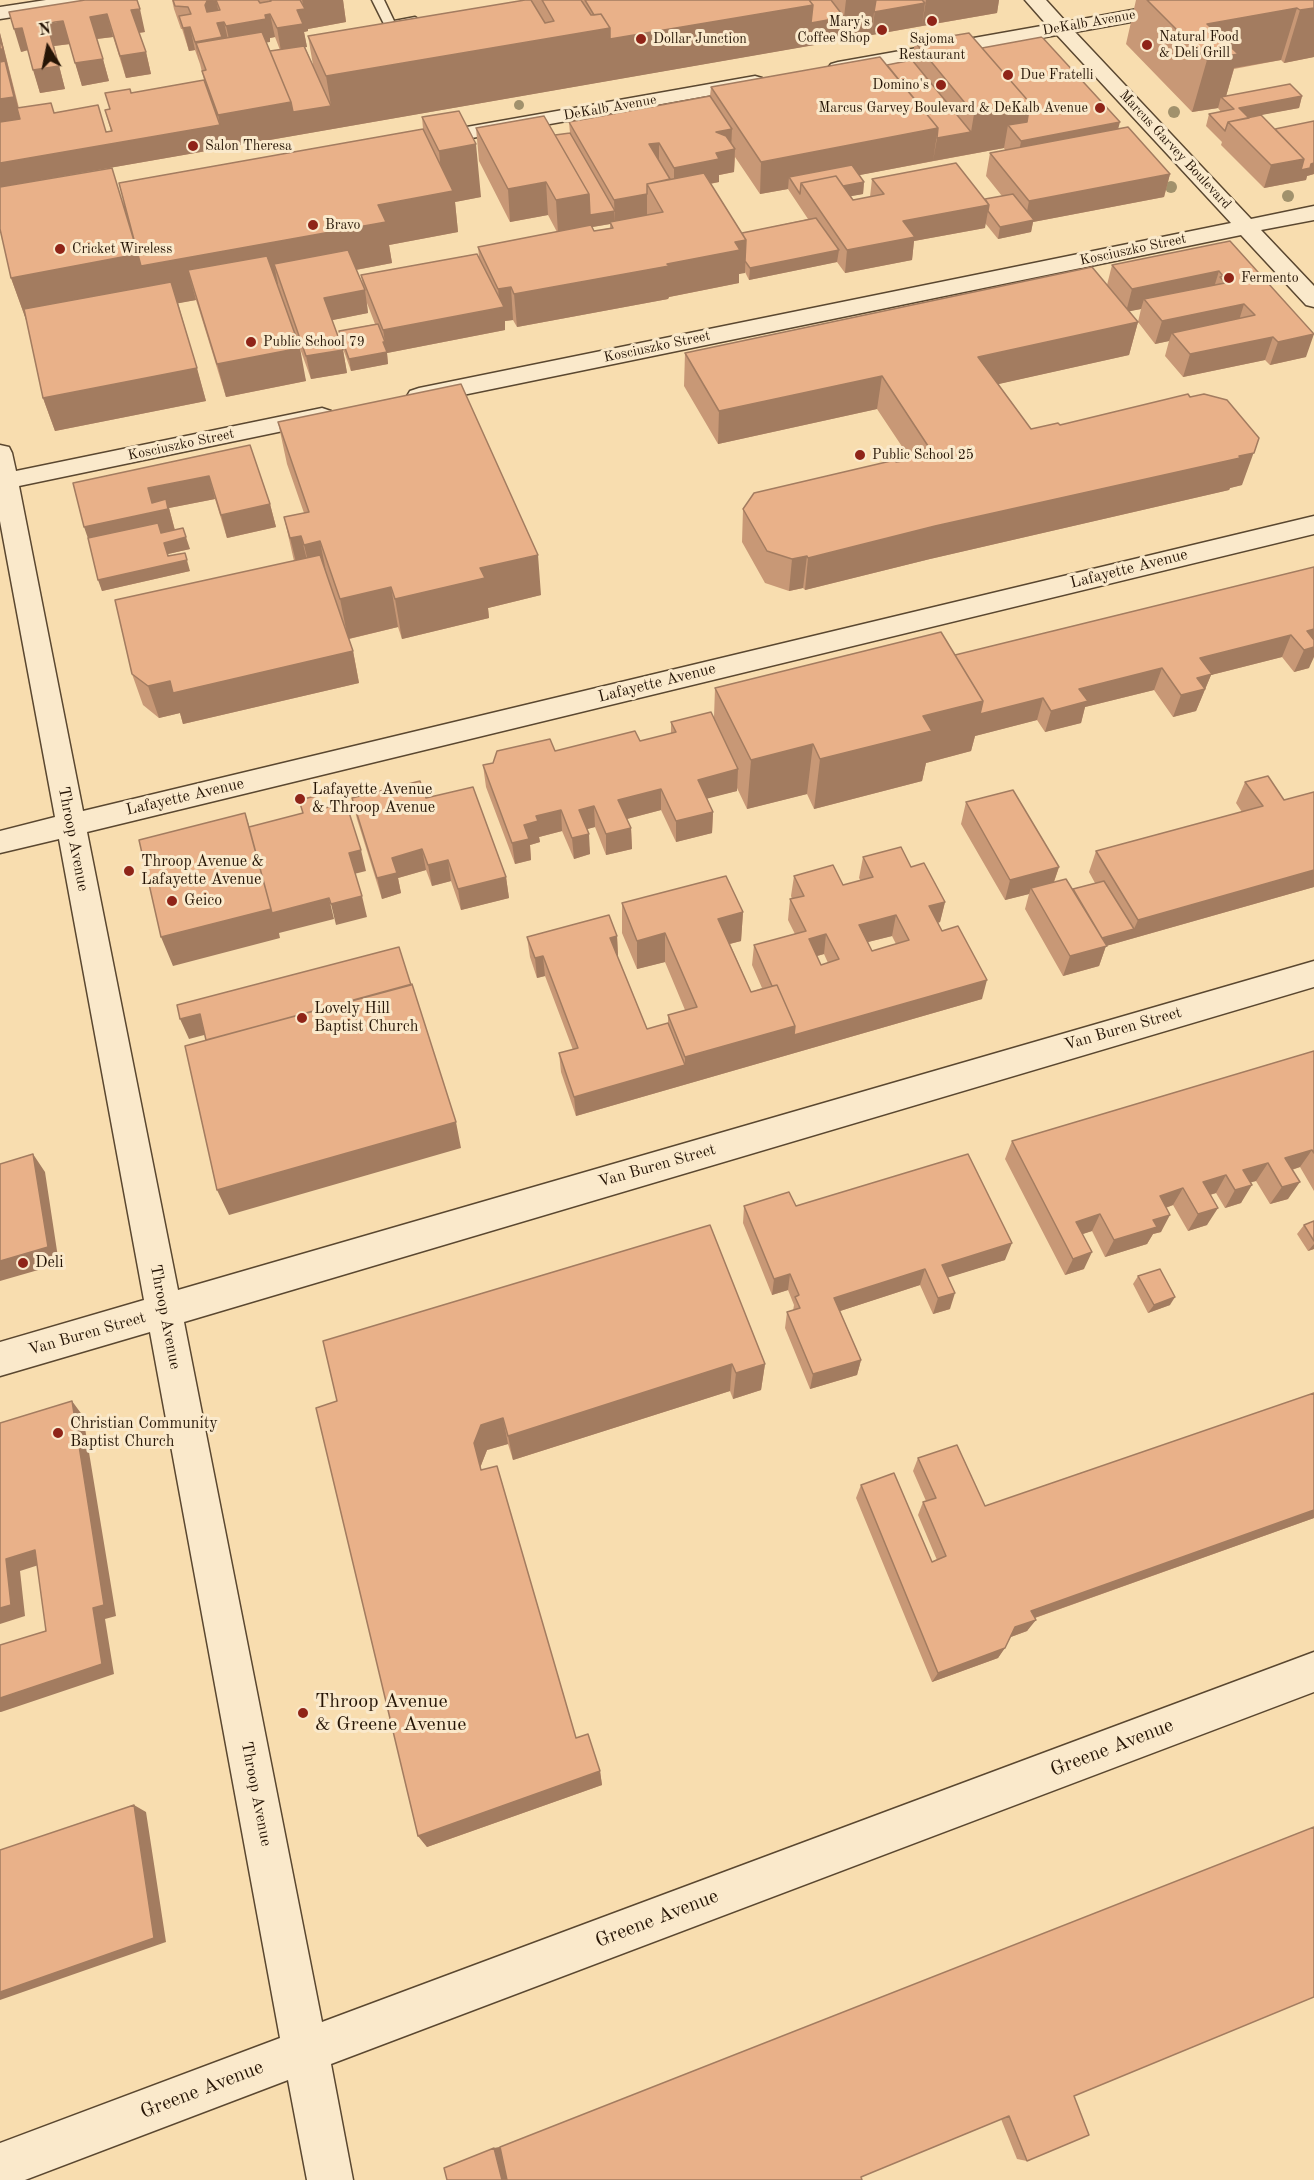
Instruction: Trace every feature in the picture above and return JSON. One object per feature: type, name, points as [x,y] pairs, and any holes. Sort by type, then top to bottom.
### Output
[{"type":"street","points":[[0,13],[83,0]]},
{"type":"street","name":"Marcus Garvey Boulevard","points":[[1035,0],[1314,300]]},
{"type":"street","name":"DeKalb Avenue","points":[[822,70],[1220,0]]},
{"type":"street","name":"DeKalb Avenue","points":[[411,143],[775,79]]},
{"type":"street","name":"Kosciuszko Street","points":[[400,400],[1314,213]]},
{"type":"street","name":"Kosciuszko Street","points":[[2,472],[341,412]]},
{"type":"street","name":"Throop Avenue","points":[[2,472],[330,2180]]},
{"type":"street","name":"Lafayette Avenue","points":[[0,842],[1314,525]]},
{"type":"street","name":"Van Buren Street","points":[[0,1359],[1314,974]]},
{"type":"street","name":"Greene Avenue","points":[[0,2166],[1314,1672]]},
{"type":"lane","points":[[378,0],[390,25],[425,19]]},
{"type":"building","points":[[85,0],[137,0],[140,9],[131,10],[146,52],[120,56],[107,14],[90,17],[103,59],[75,63],[63,21],[55,22],[47,24],[59,66],[33,70],[22,28],[14,29],[9,12]]},
{"type":"building","points":[[173,0],[214,0],[207,1],[205,5],[207,12],[220,10],[216,0],[258,0],[260,3],[270,0],[300,0],[305,9],[297,10],[303,24],[277,28],[270,14],[265,15],[266,19],[226,26],[224,22],[217,23],[222,37],[195,42],[190,27],[183,28],[179,16],[191,14],[188,7],[175,6]]},
{"type":"building","points":[[531,0],[545,23],[554,21],[542,0],[581,0],[591,15],[601,14],[610,28],[326,76],[308,36]]},
{"type":"building","points":[[585,0],[809,0],[813,5],[610,39],[610,28],[601,14],[594,15]]},
{"type":"building","points":[[809,0],[831,0],[844,17],[811,23],[813,5]]},
{"type":"building","points":[[876,0],[922,0],[925,3],[874,12]]},
{"type":"building","points":[[1147,0],[1314,0],[1314,8],[1300,10],[1297,8],[1207,24],[1238,54],[1207,60]]},
{"type":"building","points":[[262,32],[291,102],[218,115],[202,71],[206,70],[196,43]]},
{"type":"building","points":[[969,33],[1030,103],[974,114],[915,42]]},
{"type":"building","points":[[1042,37],[1120,122],[1021,141],[1008,125],[1027,122],[1030,103],[982,48]]},
{"type":"building","points":[[304,46],[331,106],[293,112],[270,51]]},
{"type":"building","points":[[880,57],[938,128],[761,162],[711,87]]},
{"type":"building","points":[[912,60],[971,132],[937,138],[938,128],[887,65]]},
{"type":"building","points":[[5,61],[14,97],[0,99],[0,62]]},
{"type":"building","points":[[204,80],[220,125],[0,163],[0,122],[20,119],[17,108],[51,103],[54,113],[98,105],[106,132],[112,131],[105,110],[110,109],[105,93],[130,89],[131,93]]},
{"type":"building","points":[[1290,84],[1302,96],[1239,108],[1249,118],[1228,122],[1225,131],[1209,114],[1234,109],[1221,97]]},
{"type":"building","points":[[710,96],[732,129],[716,132],[726,136],[735,149],[716,153],[719,159],[674,168],[659,143],[649,144],[670,179],[647,184],[647,194],[614,200],[569,122]]},
{"type":"building","points":[[459,111],[476,144],[439,151],[422,117]]},
{"type":"building","points":[[1261,115],[1304,159],[1271,165],[1228,122]]},
{"type":"building","points":[[544,116],[589,194],[556,200],[546,182],[508,189],[476,128]]},
{"type":"building","points":[[1314,121],[1314,163],[1310,168],[1301,170],[1304,159],[1275,129]]},
{"type":"building","points":[[1128,127],[1170,174],[1029,201],[990,153]]},
{"type":"building","points":[[423,129],[453,191],[378,205],[386,222],[141,266],[119,183]]},
{"type":"building","points":[[570,133],[615,211],[590,215],[589,194],[555,135]]},
{"type":"building","points":[[956,163],[989,205],[903,221],[915,237],[847,250],[801,183],[836,176],[853,200],[884,194],[872,179]]},
{"type":"building","points":[[852,165],[864,182],[843,186],[836,176],[801,183],[800,194],[789,177]]},
{"type":"building","points":[[112,168],[138,254],[11,278],[0,229],[0,187]]},
{"type":"building","points":[[704,173],[746,240],[735,242],[740,250],[667,264],[669,266],[514,294],[511,287],[498,289],[478,247],[591,225],[594,231],[613,228],[610,222],[663,212],[647,184]]},
{"type":"building","points":[[1013,194],[1034,220],[1000,227],[988,211],[989,205],[985,199]]},
{"type":"building","points":[[816,218],[839,250],[750,268],[745,261],[746,240],[742,233]]},
{"type":"building","points":[[1230,241],[1314,334],[1278,342],[1273,337],[1190,354],[1172,333],[1255,315],[1244,304],[1162,321],[1144,299],[1225,283],[1219,271],[1132,289],[1112,265]]},
{"type":"building","points":[[348,250],[365,290],[324,298],[343,350],[306,356],[274,264]]},
{"type":"building","points":[[477,254],[504,307],[383,330],[361,275]]},
{"type":"building","name":"Public School 79","points":[[267,256],[300,348],[217,364],[188,270]]},
{"type":"building","points":[[1092,267],[1138,322],[978,357],[1031,429],[1058,423],[1060,425],[1188,394],[1190,397],[1204,394],[1227,400],[1259,438],[1254,453],[935,526],[808,558],[807,556],[792,559],[767,551],[743,509],[754,493],[895,460],[896,462],[909,460],[907,457],[932,452],[882,376],[719,411],[685,353]]},
{"type":"building","points":[[171,282],[197,368],[43,398],[24,309]]},
{"type":"building","points":[[378,324],[387,352],[349,359],[339,331]]},
{"type":"building","points":[[461,384],[538,555],[480,568],[485,578],[395,599],[391,587],[340,599],[320,541],[304,545],[301,536],[290,538],[284,517],[309,512],[278,422]]},
{"type":"building","points":[[250,445],[270,504],[221,515],[209,476],[148,488],[152,503],[166,499],[168,509],[84,527],[73,483]]},
{"type":"building","points":[[158,523],[161,533],[183,528],[186,537],[164,543],[168,556],[185,553],[187,560],[98,580],[88,538]]},
{"type":"building","points":[[320,555],[353,651],[173,693],[170,681],[148,686],[132,674],[115,600]]},
{"type":"building","points":[[1314,567],[1314,629],[1307,631],[1314,640],[1314,647],[1304,650],[1291,635],[1200,658],[1212,674],[1197,678],[1205,689],[1181,695],[1162,668],[1079,689],[1088,701],[1051,711],[1043,698],[980,714],[983,701],[955,655]]},
{"type":"building","points":[[941,632],[983,701],[923,716],[932,731],[820,759],[813,744],[751,760],[715,688]]},
{"type":"building","points":[[711,712],[738,769],[698,780],[713,812],[676,821],[661,789],[618,800],[631,828],[606,834],[594,806],[579,810],[589,834],[572,838],[561,810],[536,816],[538,821],[524,825],[529,839],[512,843],[483,765],[493,763],[497,751],[550,739],[555,751],[635,731],[640,741],[676,732],[671,722]]},
{"type":"building","points":[[1268,776],[1284,800],[1314,792],[1314,870],[1138,920],[1096,851],[1263,806],[1245,782]]},
{"type":"building","points":[[420,781],[426,798],[473,787],[506,877],[458,889],[448,860],[428,865],[422,849],[392,858],[397,873],[377,878],[352,798]]},
{"type":"building","points":[[1013,790],[1059,867],[1010,880],[966,802]]},
{"type":"building","points":[[316,796],[320,809],[346,803],[361,850],[349,853],[362,896],[331,904],[329,898],[272,913],[249,827],[303,813],[299,800]]},
{"type":"building","points":[[245,813],[271,909],[161,937],[139,840]]},
{"type":"building","points":[[901,847],[911,867],[924,863],[945,902],[929,906],[942,931],[958,926],[987,980],[794,1035],[795,1026],[777,985],[772,986],[754,945],[806,931],[790,899],[804,896],[794,876],[833,865],[843,885],[873,877],[863,857]],"holes":[[[896,915],[909,940],[872,951],[859,925]],[[826,934],[839,959],[821,965],[809,939]]]},
{"type":"building","points":[[726,876],[743,912],[718,919],[751,992],[777,985],[795,1026],[685,1057],[668,1015],[697,1007],[665,933],[637,941],[622,903]]},
{"type":"building","points":[[1066,879],[1107,946],[1070,956],[1031,888]]},
{"type":"building","points":[[1104,881],[1134,929],[1102,938],[1073,889]]},
{"type":"building","points":[[609,915],[617,936],[610,938],[647,1029],[668,1023],[685,1065],[574,1097],[559,1053],[578,1048],[543,956],[535,958],[527,937]]},
{"type":"building","points":[[399,947],[411,985],[206,1040],[200,1014],[180,1019],[177,1005]]},
{"type":"building","points":[[412,984],[456,1122],[217,1190],[185,1046]]},
{"type":"building","points":[[1314,1051],[1314,1153],[1312,1150],[1285,1158],[1300,1182],[1282,1187],[1268,1163],[1243,1170],[1252,1185],[1235,1190],[1226,1175],[1203,1182],[1218,1208],[1198,1214],[1183,1188],[1160,1196],[1170,1215],[1153,1220],[1157,1227],[1114,1240],[1100,1214],[1076,1222],[1092,1252],[1073,1259],[1012,1141]]},
{"type":"building","points":[[33,1154],[48,1247],[0,1261],[0,1164]]},
{"type":"building","points":[[968,1154],[1012,1243],[942,1265],[955,1293],[938,1298],[925,1269],[834,1298],[861,1360],[813,1374],[787,1312],[800,1308],[795,1297],[799,1295],[790,1274],[774,1279],[744,1206],[789,1192],[796,1206]]},
{"type":"building","points":[[1314,1221],[1314,1241],[1304,1225]]},
{"type":"building","points":[[710,1225],[765,1364],[736,1373],[732,1364],[508,1436],[503,1418],[481,1425],[474,1443],[481,1470],[497,1466],[576,1738],[588,1734],[600,1771],[418,1836],[316,1408],[337,1401],[323,1341]]},
{"type":"building","points":[[1160,1269],[1175,1297],[1154,1305],[1138,1276]]},
{"type":"building","points":[[1314,1393],[1314,1510],[1031,1611],[1036,1620],[1015,1627],[1005,1648],[938,1673],[861,1485],[894,1473],[932,1562],[946,1556],[923,1502],[936,1498],[918,1458],[957,1445],[985,1506]]},
{"type":"building","points":[[72,1401],[104,1605],[93,1608],[102,1664],[0,1698],[0,1645],[46,1631],[35,1550],[6,1559],[11,1605],[0,1608],[0,1423]]},
{"type":"building","points":[[134,1805],[154,1938],[0,1992],[0,1850]]},
{"type":"building","points":[[1314,1827],[1314,1997],[1074,2096],[1089,2135],[1027,2161],[1009,2116],[861,2177],[862,2180],[507,2180],[500,2147]]},
{"type":"building","points":[[494,2148],[502,2180],[447,2180],[444,2168]]},
{"type":"place","name":"Sajoma Restaurant","points":[[932,21]]},
{"type":"place","name":"Mary's Coffee Shop","points":[[882,30]]},
{"type":"place","name":"Dollar Junction","points":[[641,39]]},
{"type":"place","name":"Natural Food & Deli Grill","points":[[1147,45]]},
{"type":"place","name":"Due Fratelli","points":[[1008,75]]},
{"type":"place","name":"Domino's","points":[[941,85]]},
{"type":"place","name":"Marcus Garvey Boulevard & DeKalb Avenue","points":[[1100,108]]},
{"type":"place","name":"Salon Theresa","points":[[193,146]]},
{"type":"place","name":"Bravo","points":[[313,225]]},
{"type":"place","name":"Cricket Wireless","points":[[60,249]]},
{"type":"place","name":"Fermento","points":[[1229,278]]},
{"type":"place","name":"Public School 79","points":[[251,342]]},
{"type":"place","name":"Public School 25","points":[[860,455]]},
{"type":"place","name":"Lafayette Avenue & Throop Avenue","points":[[300,799]]},
{"type":"place","name":"Throop Avenue & Lafayette Avenue","points":[[129,871]]},
{"type":"place","name":"Geico","points":[[172,901]]},
{"type":"place","name":"Lovely Hill Baptist Church","points":[[302,1018]]},
{"type":"place","name":"Deli","points":[[23,1263]]},
{"type":"place","name":"Christian Community Baptist Church","points":[[58,1433]]},
{"type":"place","name":"Throop Avenue & Greene Avenue","points":[[303,1713]]}]
